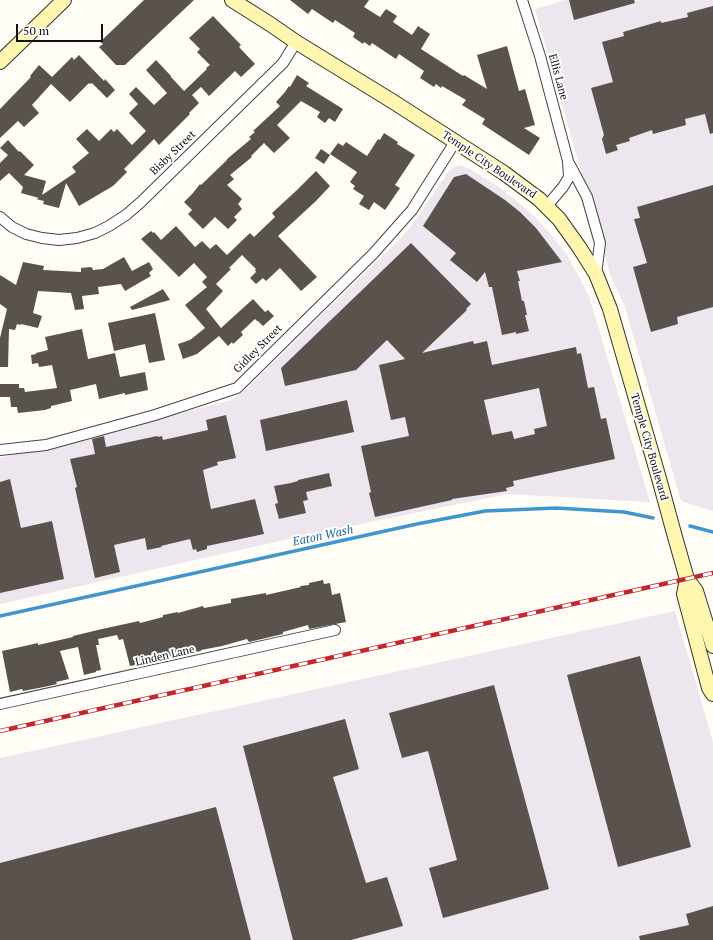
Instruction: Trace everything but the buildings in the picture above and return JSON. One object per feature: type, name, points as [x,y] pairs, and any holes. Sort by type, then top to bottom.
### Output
[{"type":"main road","points":[[0,62],[64,0]]},
{"type":"main road","name":"Temple City Boulevard","points":[[232,0],[504,173],[539,199],[559,219],[580,247],[596,274],[612,313],[674,537],[688,579],[696,591],[713,646]]},
{"type":"main road","name":"Temple City Boulevard","points":[[688,579],[684,594],[709,688],[713,694]]},
{"type":"street","name":"Ellis Lane","points":[[522,0],[540,56],[568,161],[569,177],[563,187],[546,206]]},
{"type":"street","name":"Bisby Street","points":[[0,217],[12,227],[26,234],[60,240],[77,238],[95,233],[109,226],[126,215],[141,202],[283,63],[296,42]]},
{"type":"street","name":"Gidley Street","points":[[0,450],[46,445],[156,415],[237,388],[378,248],[412,210],[455,142]]},
{"type":"street","name":"Ellis Lane","points":[[568,161],[587,197],[600,243],[596,274]]},
{"type":"street","name":"Linden Lane","points":[[0,704],[335,630]]},
{"type":"shaded area","points":[[566,0],[713,0],[713,511],[681,501],[625,307],[610,274],[535,9]]},
{"type":"shaded area","points":[[459,165],[470,169],[500,188],[519,203],[537,219],[567,255],[590,299],[650,502],[507,494],[293,538],[0,604],[0,458],[232,400],[249,386],[399,240],[415,221],[448,172]]},
{"type":"shaded area","points":[[675,611],[713,742],[713,940],[0,940],[0,758]]},
{"type":"waterway","name":"Eaton Wash","points":[[0,616],[417,524],[485,511],[556,508],[624,512],[653,518]]},
{"type":"waterway","name":"Eaton Wash","points":[[690,526],[713,532]]},
{"type":"railway","points":[[0,731],[713,573]]}]
